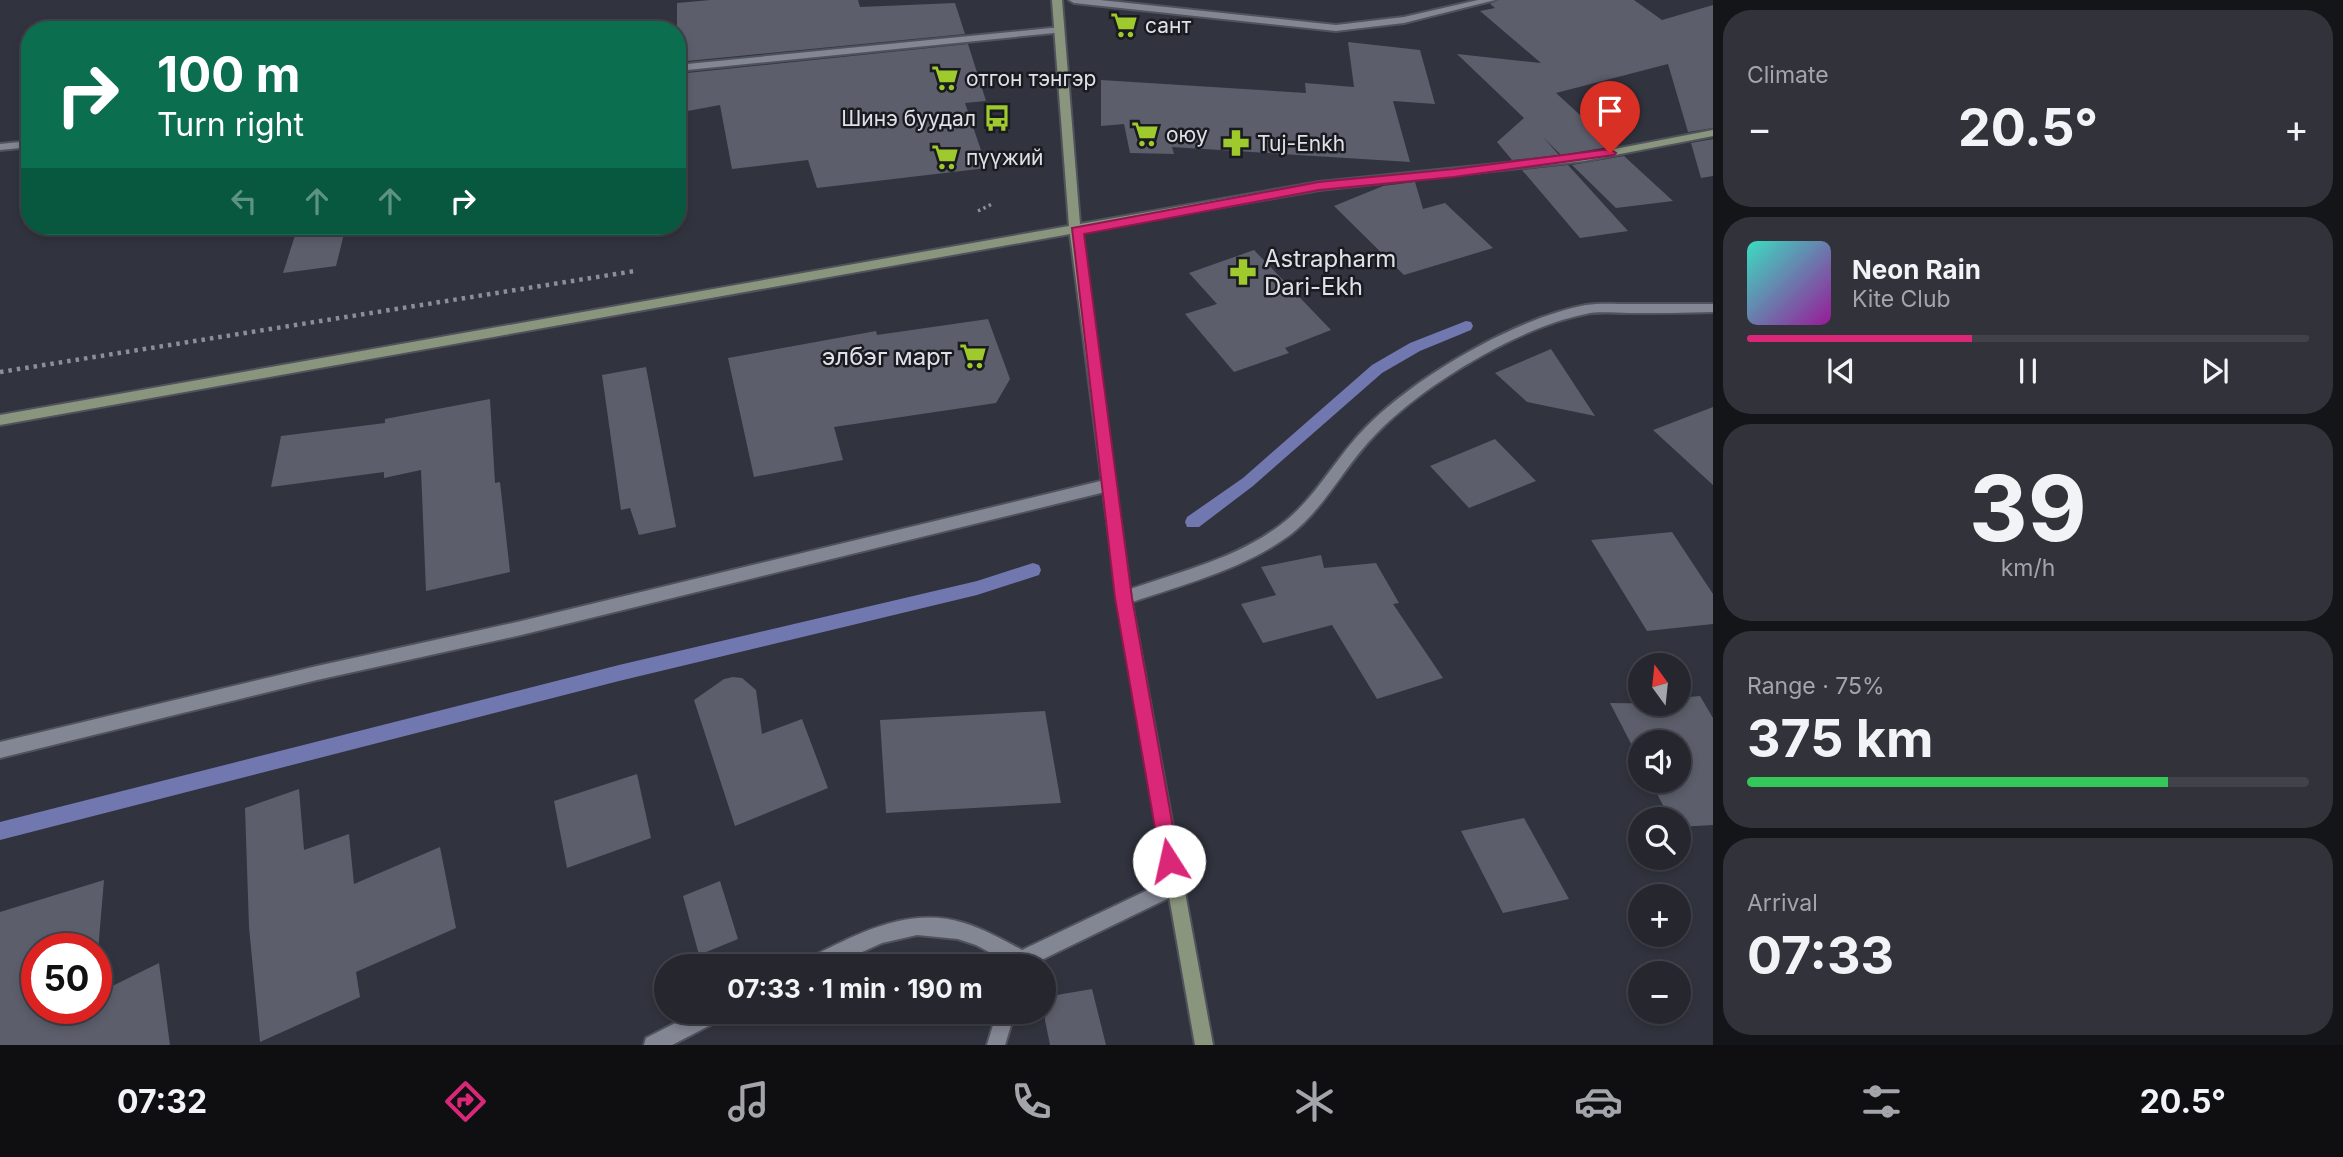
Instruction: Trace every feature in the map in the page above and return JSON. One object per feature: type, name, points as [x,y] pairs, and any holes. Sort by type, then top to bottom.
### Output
[{"type":"main road","points":[[1057,0],[1071,197],[1124,598],[1173,887],[1204,1045]]},
{"type":"main road","points":[[0,420],[1319,186],[1584,158],[1713,133]]},
{"type":"street","points":[[1073,0],[1336,28],[1404,20],[1490,0]]},
{"type":"street","points":[[686,67],[1061,30]]},
{"type":"street","points":[[0,147],[21,145]]},
{"type":"street","points":[[1124,598],[1232,560],[1269,540],[1310,508],[1374,427],[1425,386],[1526,329],[1570,312],[1588,309],[1713,308]]},
{"type":"street","points":[[0,750],[317,673],[517,629],[1109,485]]},
{"type":"street","points":[[1039,954],[1173,887]]},
{"type":"street","points":[[836,954],[879,934],[911,924],[960,930],[1004,954]]},
{"type":"street","points":[[653,1045],[692,1024]]},
{"type":"street","points":[[996,1045],[1002,1024]]},
{"type":"path","points":[[971,215],[992,204]]},
{"type":"path","points":[[0,372],[639,270]]},
{"type":"building","points":[[710,0],[858,0],[860,7],[955,3],[965,34],[686,61],[686,21],[677,21],[677,3]]},
{"type":"building","points":[[1498,0],[1634,0],[1662,20],[1713,5],[1713,128],[1688,132],[1668,64],[1556,93],[1614,146],[1561,155],[1543,137],[1559,155],[1512,160],[1497,142],[1524,118],[1457,54],[1541,63],[1480,11],[1495,8],[1490,4]]},
{"type":"building","points":[[1348,42],[1420,50],[1435,104],[1393,101],[1410,162],[1172,147],[1174,154],[1130,153],[1124,124],[1101,126],[1101,80],[1306,93],[1305,83],[1354,87]]},
{"type":"building","points":[[968,44],[986,101],[965,103],[987,168],[817,188],[808,160],[732,169],[720,105],[686,111],[686,73]]},
{"type":"building","points":[[1713,139],[1713,176],[1701,178],[1691,143]]},
{"type":"building","points":[[1624,156],[1673,201],[1616,208],[1572,165]]},
{"type":"building","points":[[1568,165],[1628,231],[1580,238],[1522,170]]},
{"type":"building","points":[[1415,182],[1423,209],[1445,203],[1493,248],[1404,275],[1334,206],[1383,186]]},
{"type":"building","points":[[295,235],[344,235],[336,266],[283,273]]},
{"type":"building","points":[[1254,250],[1331,330],[1285,348],[1289,353],[1234,372],[1185,314],[1217,304],[1189,273]]},
{"type":"building","points":[[988,319],[1010,379],[996,403],[834,427],[843,460],[754,477],[728,358],[876,331],[877,335]]},
{"type":"building","points":[[1551,349],[1595,416],[1527,402],[1495,373]]},
{"type":"building","points":[[646,367],[676,527],[639,535],[630,508],[621,510],[602,375]]},
{"type":"building","points":[[490,399],[495,483],[500,482],[510,572],[426,591],[421,470],[384,478],[384,472],[271,487],[281,436],[385,423],[385,419]]},
{"type":"building","points":[[1713,407],[1713,485],[1653,430]]},
{"type":"building","points":[[1495,439],[1536,481],[1469,508],[1430,466]]},
{"type":"building","points":[[1672,532],[1713,594],[1713,624],[1647,631],[1591,540]]},
{"type":"building","points":[[1321,555],[1324,568],[1376,563],[1399,603],[1393,604],[1443,678],[1377,699],[1332,625],[1263,643],[1241,604],[1276,595],[1261,567]]},
{"type":"building","points":[[742,678],[756,690],[762,734],[802,719],[828,788],[735,826],[694,700],[724,679]]},
{"type":"building","points":[[1700,696],[1713,718],[1713,825],[1691,826],[1691,807],[1664,807],[1657,793],[1691,793],[1691,730],[1628,730],[1628,738],[1610,703],[1628,703],[1628,716],[1691,716],[1691,697]]},
{"type":"building","points":[[1045,711],[1061,803],[886,813],[880,720]]},
{"type":"building","points":[[637,774],[651,838],[567,868],[554,801]]},
{"type":"building","points":[[299,789],[304,850],[349,834],[354,884],[440,847],[456,928],[356,972],[360,997],[260,1042],[249,927],[245,808]]},
{"type":"building","points":[[1524,818],[1569,899],[1503,913],[1461,831]]},
{"type":"building","points":[[104,880],[100,933],[21,933],[21,1024],[112,1024],[112,986],[159,963],[170,1045],[0,1045],[0,912]]},
{"type":"building","points":[[720,881],[738,939],[699,954],[683,896]]},
{"type":"building","points":[[1092,989],[1106,1045],[1050,1045],[1046,1024],[1056,1024],[1056,995]]},
{"type":"waterway","points":[[1193,522],[1248,482],[1377,369],[1415,347],[1466,326]]},
{"type":"waterway","points":[[0,831],[619,673],[977,588],[1033,570]]},
{"type":"place","name":"сант","points":[[1124,25]]},
{"type":"place","name":"отгон тэнгэр","points":[[945,78]]},
{"type":"place","name":"Шинэ буудал","points":[[997,118]]},
{"type":"place","name":"оюу","points":[[1145,134]]},
{"type":"place","name":"Tuj-Enkh","points":[[1236,143]]},
{"type":"place","name":"пүүжий","points":[[945,157]]},
{"type":"place","name":"Astrapharm Dari-Ekh","points":[[1243,272]]},
{"type":"place","name":"элбэг март","points":[[973,356]]},
{"type":"route","points":[[1169,861],[1124,598],[1077,231],[1319,186],[1454,173],[1610,153]]}]
